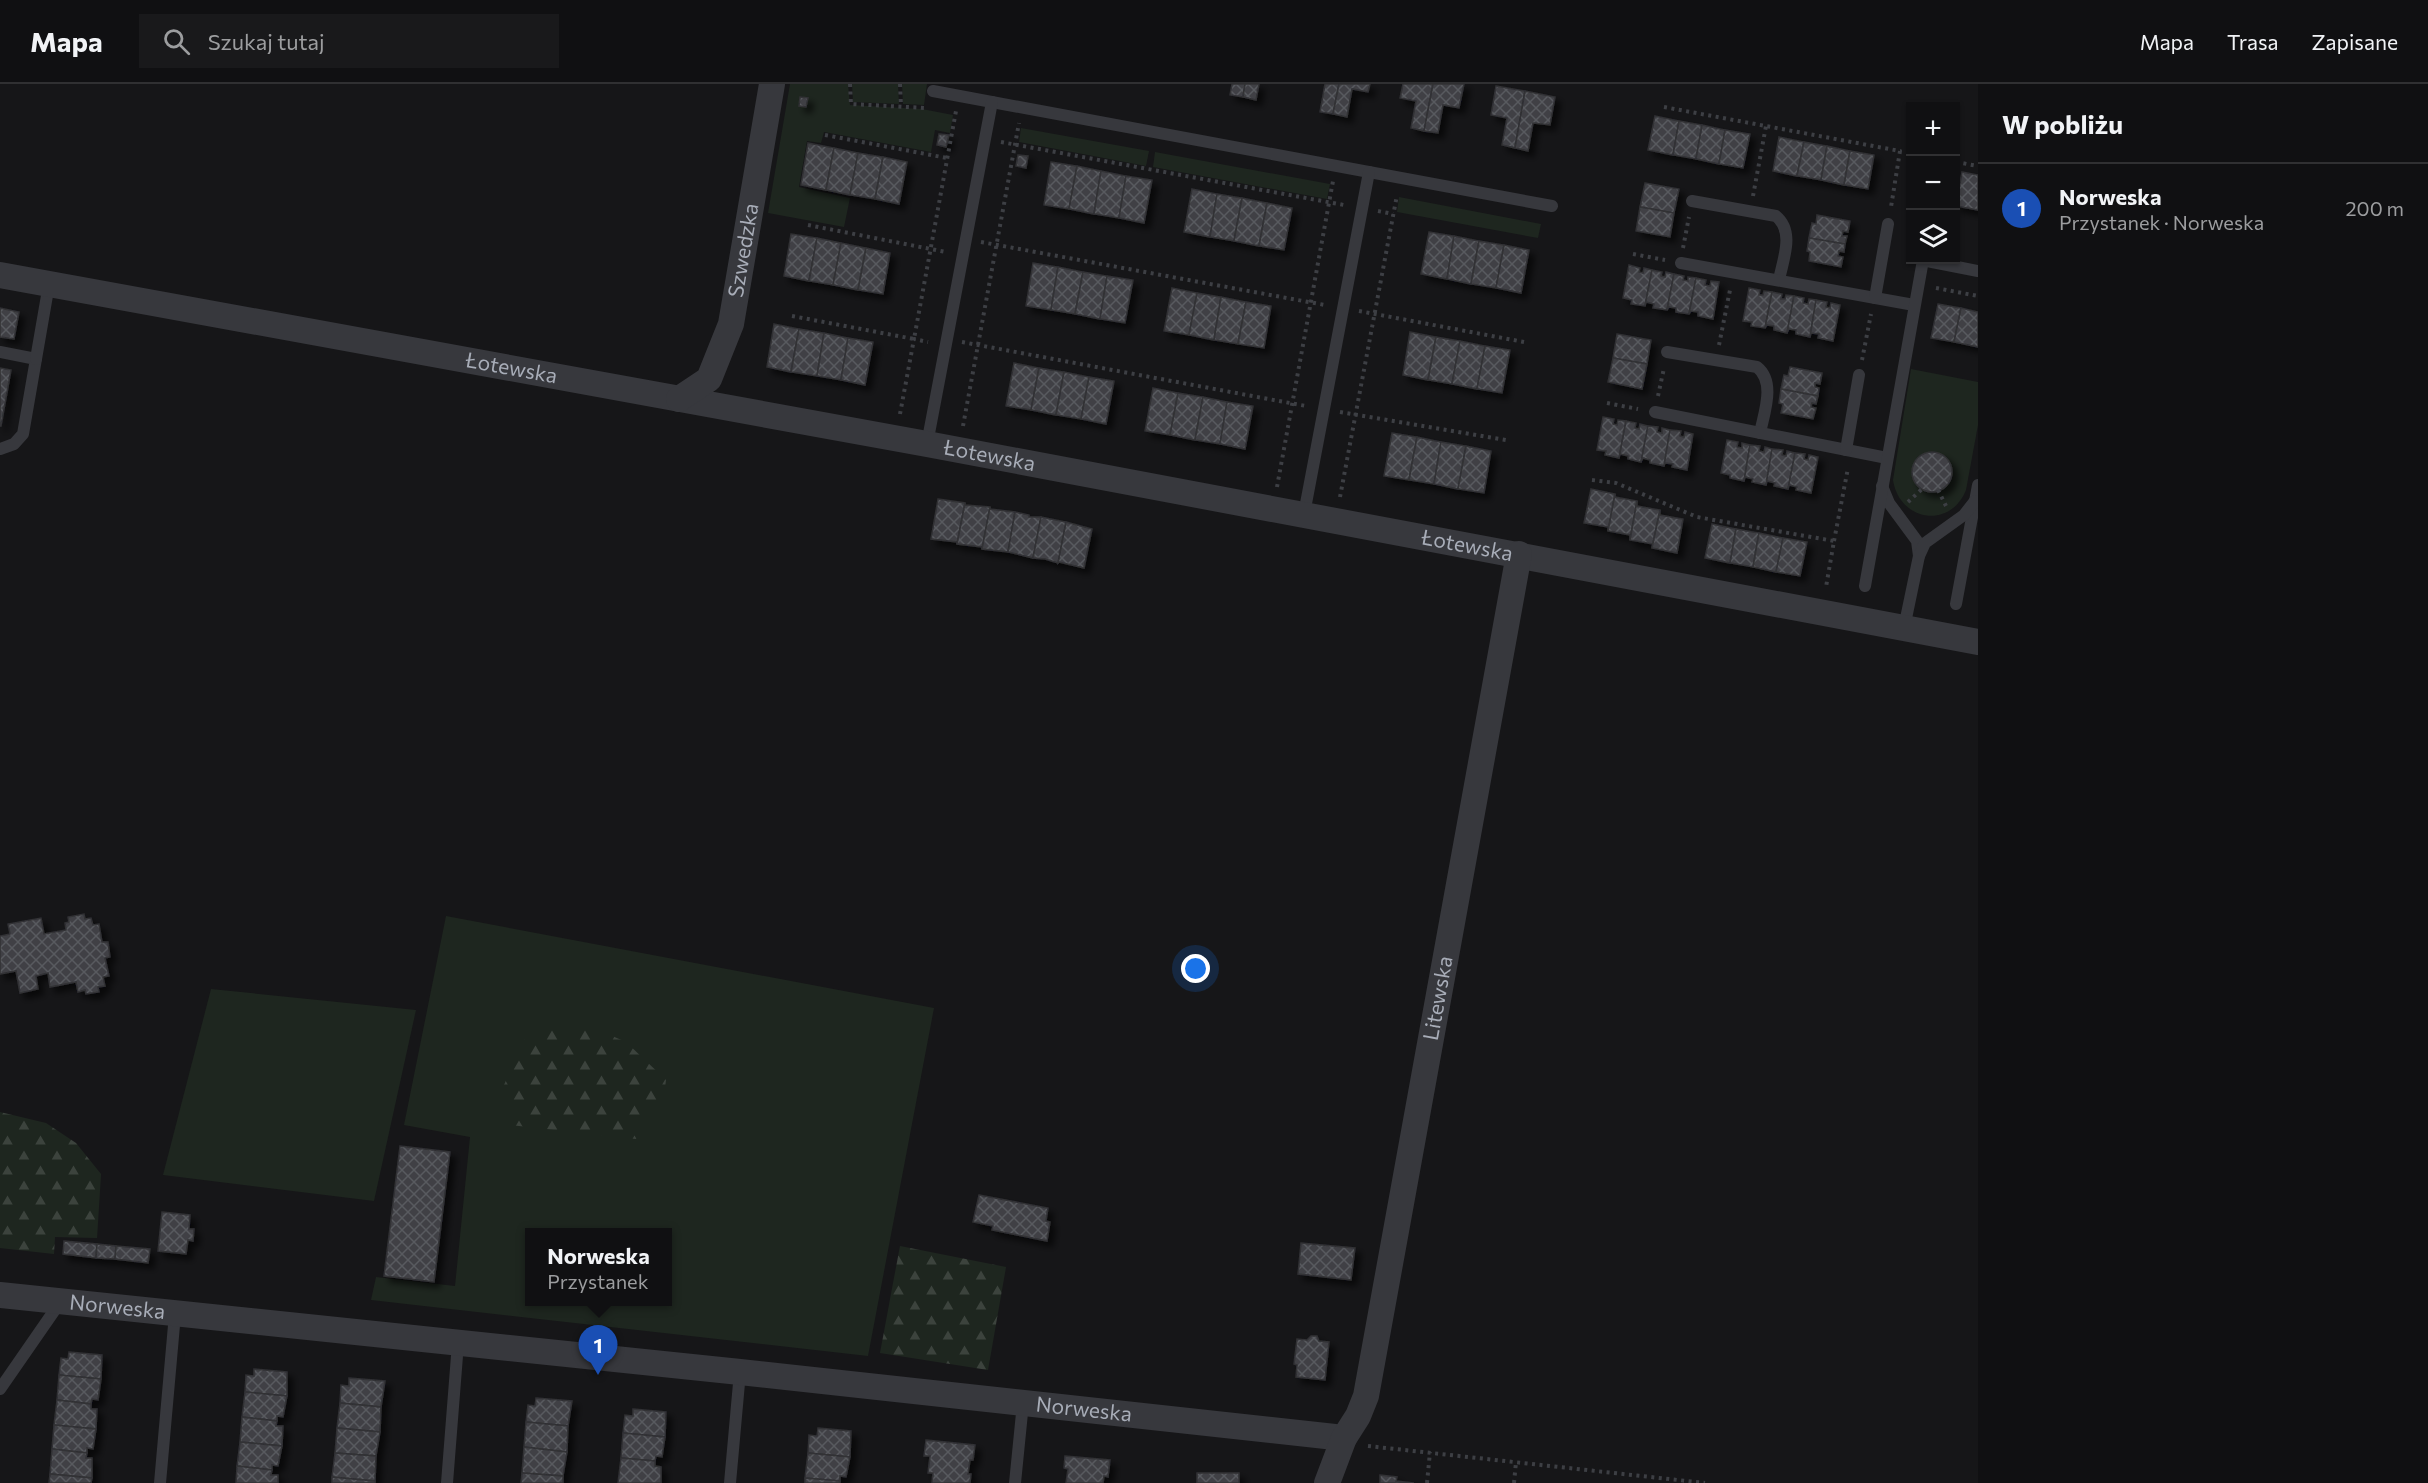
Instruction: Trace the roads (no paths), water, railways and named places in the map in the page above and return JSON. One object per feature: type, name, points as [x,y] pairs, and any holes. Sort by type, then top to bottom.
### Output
[{"type":"street","name":"Szwedzka","points":[[679,399],[709,379],[731,324],[772,84]]},
{"type":"street","name":"Łotewska","points":[[0,275],[927,444],[1978,642]]},
{"type":"street","name":"Litewska","points":[[1327,1483],[1353,1441],[1358,1416],[1366,1396],[1519,554]]},
{"type":"street","name":"Norweska","points":[[0,1295],[740,1372],[1353,1441]]},
{"type":"lane","points":[[933,91],[1552,206]]},
{"type":"lane","points":[[927,444],[992,102]]},
{"type":"lane","points":[[1304,514],[1369,172]]},
{"type":"lane","points":[[1692,201],[1776,216],[1786,229],[1787,239],[1779,280]]},
{"type":"lane","points":[[1875,298],[1888,224]]},
{"type":"lane","points":[[1680,263],[1914,305]]},
{"type":"lane","points":[[1865,586],[1921,264]]},
{"type":"lane","points":[[1942,264],[1978,271]]},
{"type":"lane","points":[[0,449],[14,444],[23,434],[49,284]]},
{"type":"lane","points":[[0,352],[36,358]]},
{"type":"lane","points":[[1667,352],[1757,367],[1763,372],[1768,390],[1760,433]]},
{"type":"lane","points":[[1848,450],[1859,375]]},
{"type":"lane","points":[[1655,412],[1887,458]]},
{"type":"lane","points":[[1882,484],[1889,503],[1917,542],[1919,556]]},
{"type":"lane","points":[[1956,604],[1978,485]]},
{"type":"lane","points":[[1904,628],[1919,556],[1925,543],[1964,515],[1975,501]]},
{"type":"lane","points":[[0,1389],[61,1301]]},
{"type":"lane","points":[[160,1483],[175,1314]]},
{"type":"lane","points":[[447,1483],[458,1343]]},
{"type":"lane","points":[[730,1483],[740,1372]]},
{"type":"lane","points":[[1015,1483],[1023,1403]]},
{"type":"place","name":"Norweska","points":[[598,1375]]}]
